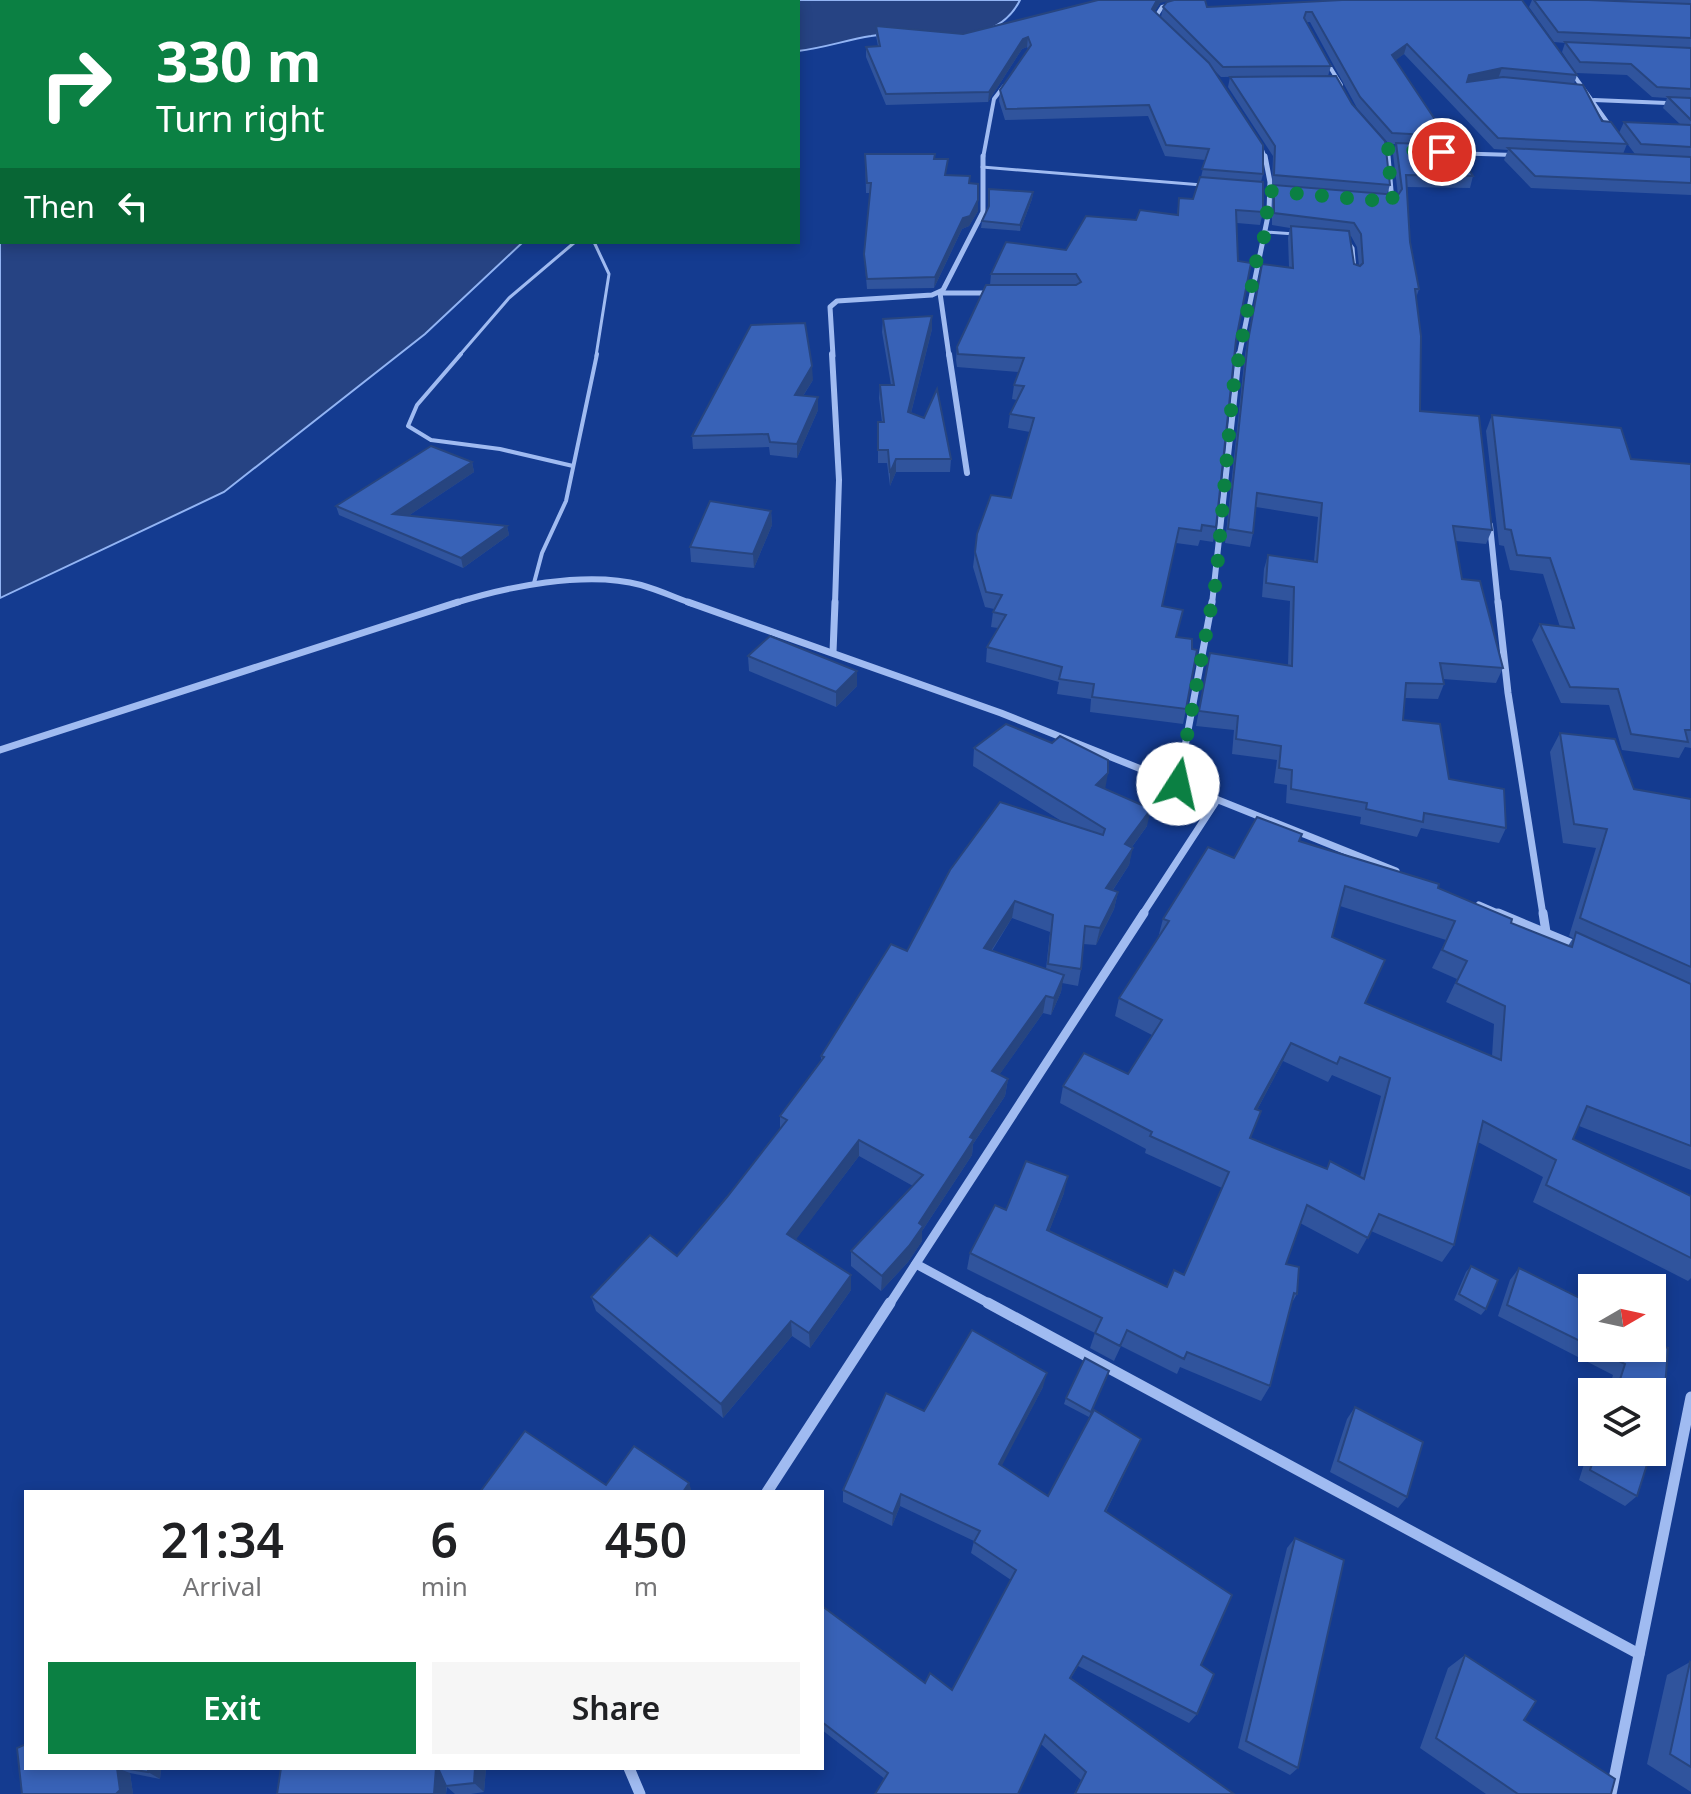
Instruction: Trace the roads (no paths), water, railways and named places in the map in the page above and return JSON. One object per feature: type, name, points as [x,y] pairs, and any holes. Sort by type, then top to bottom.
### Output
[{"type":"street","points":[[1161,23],[1155,18],[1162,7],[1193,0]]},
{"type":"street","points":[[1318,47],[1344,91]]},
{"type":"street","points":[[1570,70],[1589,92],[1618,136]]},
{"type":"street","points":[[967,473],[940,293],[983,212],[986,195],[983,149],[994,99],[1009,80]]},
{"type":"street","points":[[1324,81],[1338,81]]},
{"type":"street","points":[[1594,100],[1691,104]]},
{"type":"street","points":[[1178,784],[1216,581],[1233,389],[1258,252],[1266,232],[1268,159],[1251,131]]},
{"type":"street","points":[[1377,200],[1393,202],[1387,148]]},
{"type":"street","points":[[1442,152],[1522,156]]},
{"type":"street","points":[[1268,191],[1283,192]]},
{"type":"street","points":[[833,652],[839,480],[830,307],[845,300],[940,293],[999,293]]},
{"type":"street","points":[[1490,522],[1508,693],[1546,932]]},
{"type":"street","points":[[0,750],[494,590],[572,580],[638,584],[833,652],[1413,878]]},
{"type":"street","points":[[768,1490],[1217,800]]},
{"type":"street","points":[[1472,902],[1585,950]]},
{"type":"street","points":[[916,1264],[1639,1654]]},
{"type":"street","points":[[1611,1794],[1691,1397]]},
{"type":"street","points":[[630,1770],[640,1794]]},
{"type":"lane","points":[[1575,90],[1589,92]]},
{"type":"lane","points":[[982,167],[1208,185]]},
{"type":"lane","points":[[1266,232],[1297,234]]},
{"type":"lane","points":[[1343,237],[1352,244],[1355,275]]},
{"type":"lane","points":[[573,244],[509,298],[417,405],[408,419],[408,426],[431,440],[500,449],[573,466]]},
{"type":"lane","points":[[534,583],[542,553],[566,501],[600,338],[609,274],[595,244]]},
{"type":"water","points":[[800,0],[1020,0],[1008,17],[992,28],[974,33],[890,34],[800,51]]},
{"type":"water","points":[[0,244],[521,244],[425,334],[224,492],[0,598]]}]
